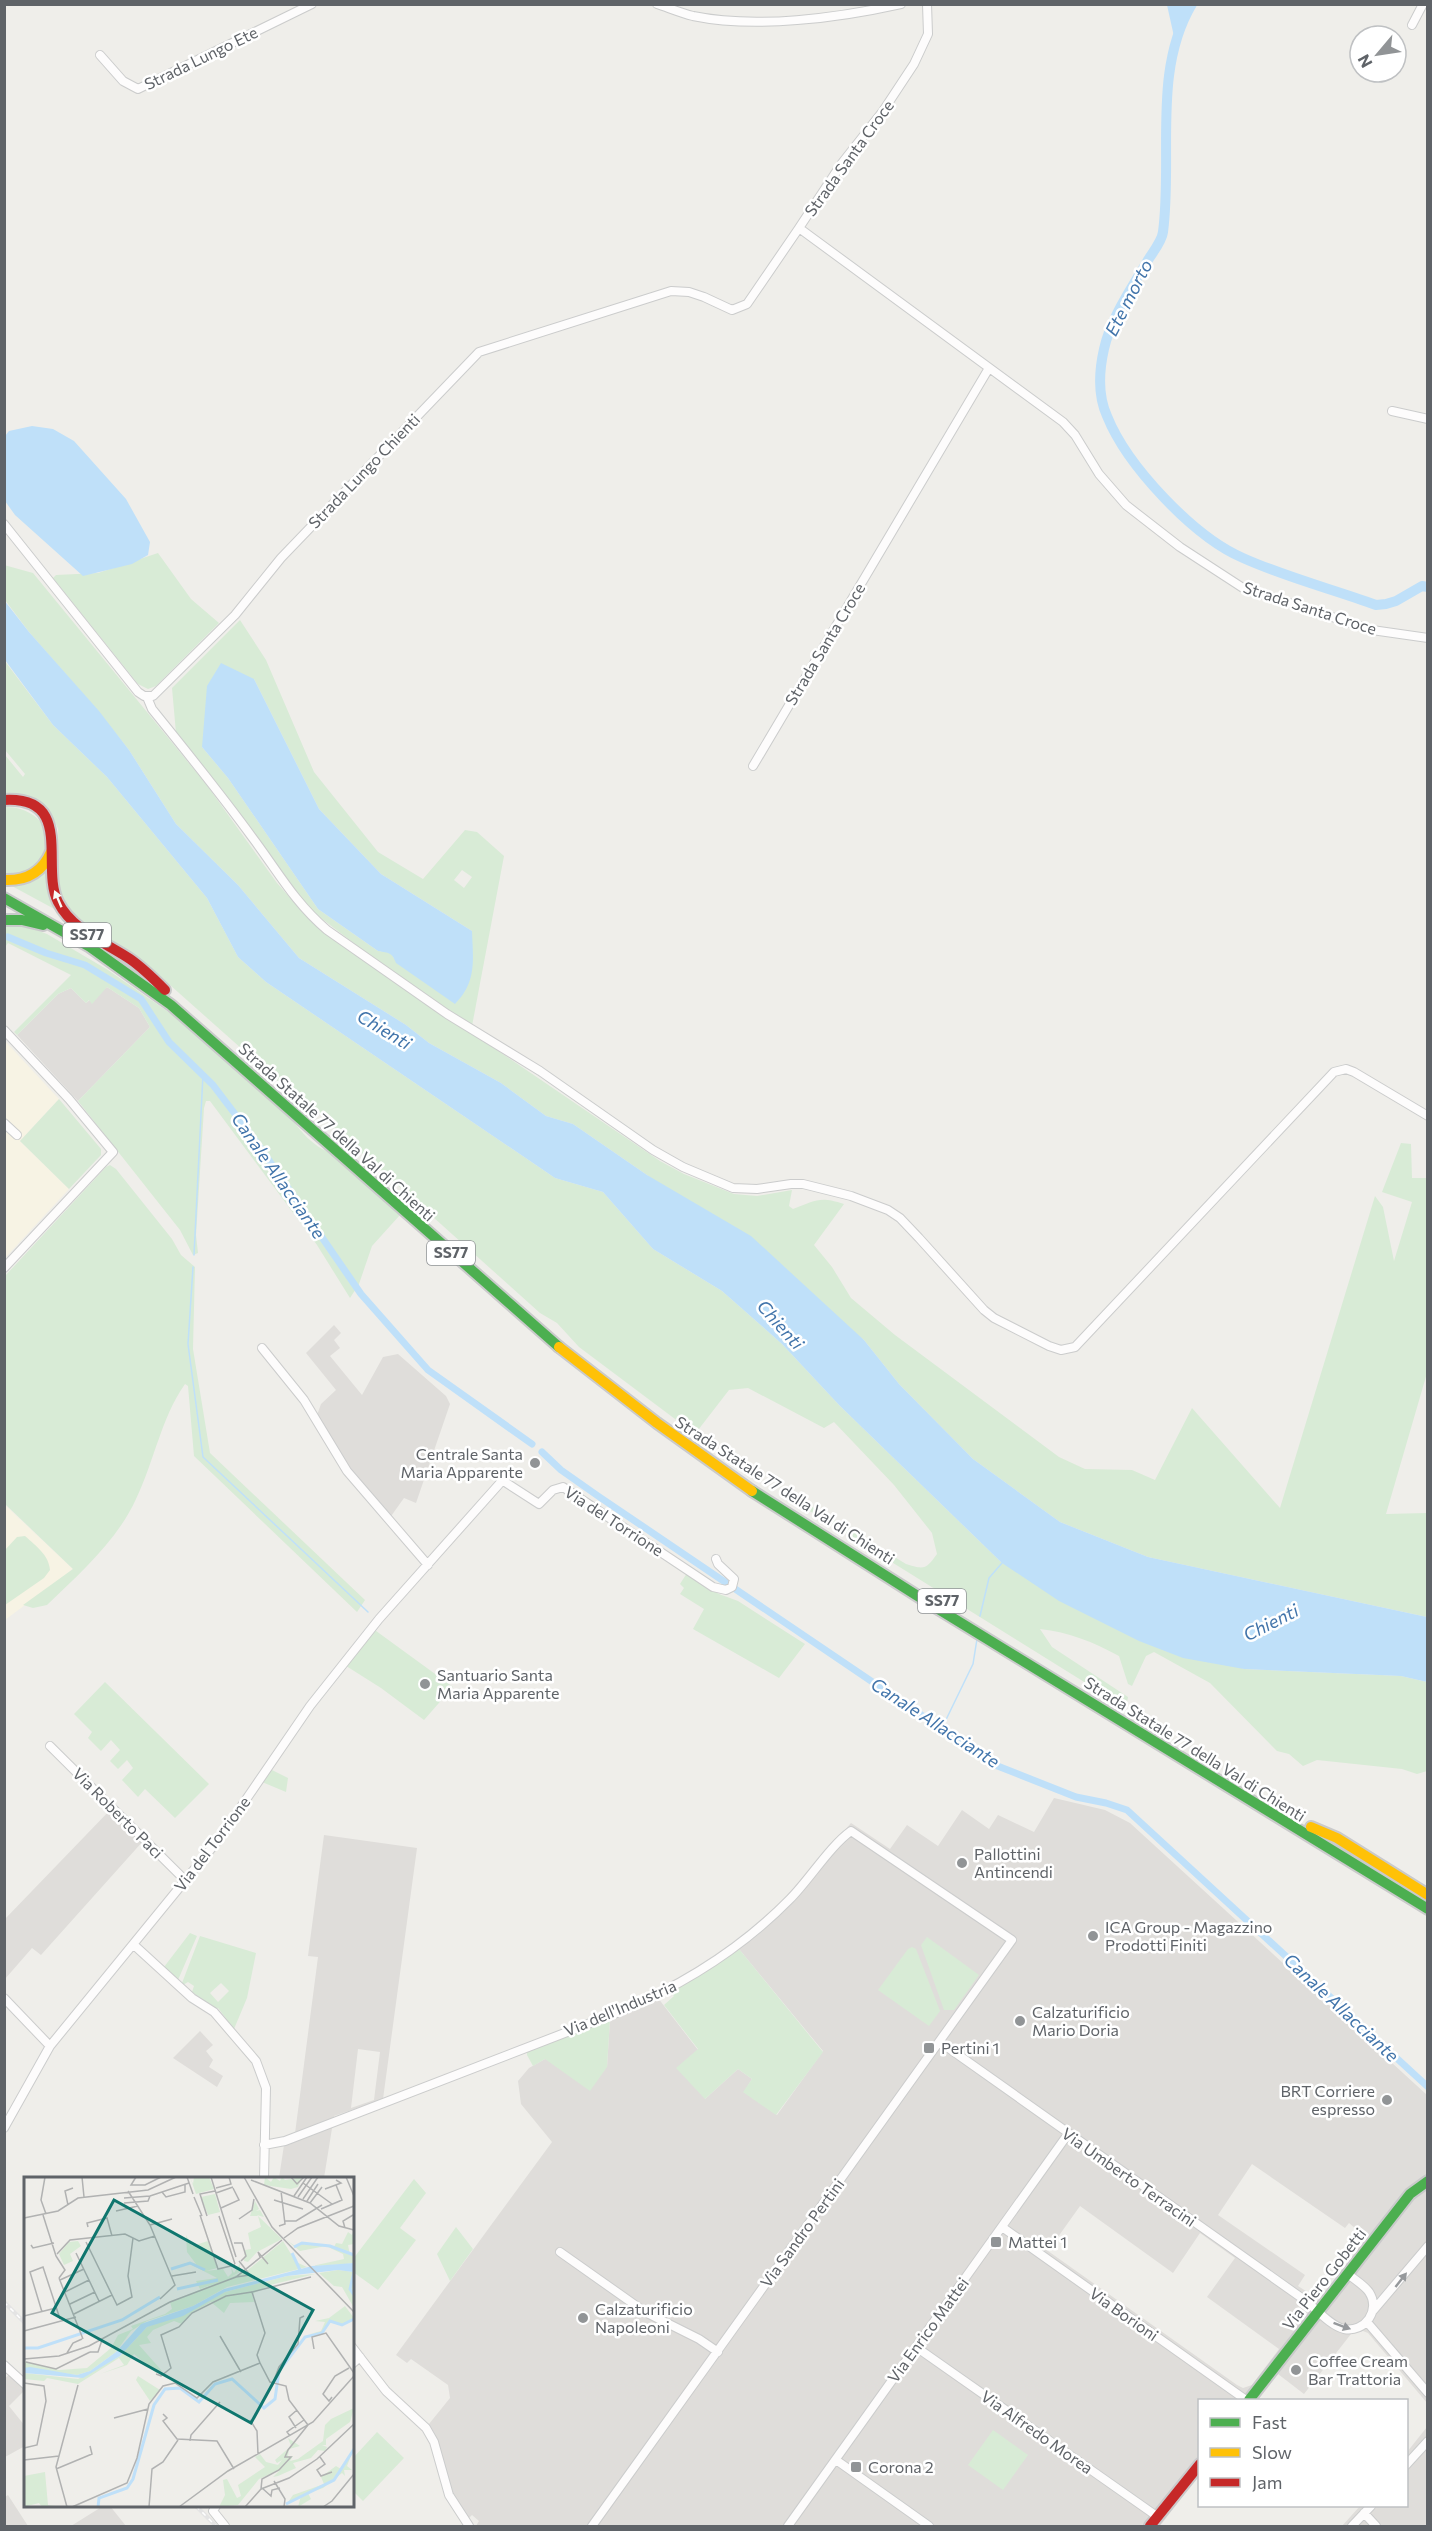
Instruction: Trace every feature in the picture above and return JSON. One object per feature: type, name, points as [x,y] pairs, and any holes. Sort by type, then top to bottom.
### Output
[{"type":"main road","points":[[4,800],[24,801],[43,814],[52,831],[53,886],[63,910],[75,923],[143,968],[163,993]]},
{"type":"main road","points":[[4,880],[20,880],[34,875],[47,862],[52,847]]},
{"type":"main road","name":"Strada Statale 77 della Val di Chienti","points":[[4,889],[88,935],[163,993],[555,1334],[662,1419],[757,1489],[1428,1909]]},
{"type":"main road","name":"Strada Statale 77 della Val di Chienti","points":[[4,898],[104,954],[163,993]]},
{"type":"main road","points":[[4,920],[29,921],[50,928],[90,951],[135,983],[163,993]]},
{"type":"main road","name":"Strada Statale 77 della Val di Chienti","points":[[1148,1733],[1311,1827],[1337,1838],[1428,1897]]},
{"type":"main road","name":"Via Piero Gobetti","points":[[1248,2399],[1410,2194],[1428,2181]]},
{"type":"main road","points":[[1150,2526],[1198,2467]]},
{"type":"street","name":"Strada Lungo Ete","points":[[100,55],[123,81],[138,89],[312,4]]},
{"type":"street","points":[[657,4],[691,15],[739,21],[826,18],[901,4]]},
{"type":"street","name":"Strada Santa Croce","points":[[927,4],[928,34],[914,64],[883,111],[842,163],[799,228],[1069,428],[1099,474],[1126,506],[1180,547],[1243,588],[1372,630],[1428,638]]},
{"type":"street","points":[[1412,25],[1423,4]]},
{"type":"street","name":"Strada Lungo Chienti","points":[[147,697],[156,694],[235,615],[281,558],[479,352],[671,291],[689,292],[732,310],[740,308],[747,304],[799,228]]},
{"type":"street","name":"Strada Santa Croce","points":[[753,766],[989,368]]},
{"type":"street","points":[[1392,411],[1428,419]]},
{"type":"street","points":[[4,524],[138,692],[147,697],[152,709],[218,790],[281,881],[327,930],[447,1014],[540,1071],[653,1150],[683,1167],[733,1188],[757,1190],[803,1184],[851,1196],[888,1210],[900,1218],[984,1310],[994,1318],[1060,1350],[1075,1347],[1334,1072],[1346,1069],[1354,1072],[1428,1116]]},
{"type":"street","points":[[4,1030],[69,1099],[113,1152],[4,1268]]},
{"type":"street","points":[[4,1123],[18,1135]]},
{"type":"street","points":[[262,1348],[310,1409],[347,1471],[428,1565]]},
{"type":"street","name":"Via del Torrione","points":[[4,2128],[50,2046],[230,1825],[310,1707],[379,1619],[503,1481],[539,1504],[553,1490],[563,1487],[713,1587],[726,1590],[735,1582],[716,1559]]},
{"type":"street","name":"Via Roberto Paci","points":[[50,1746],[186,1881]]},
{"type":"street","name":"Via dell'Industria","points":[[264,2145],[285,2141],[663,1993],[724,1956],[754,1932],[796,1893],[851,1831],[1012,1940]]},
{"type":"street","name":"Via Sandro Pertini","points":[[592,2526],[1012,1940]]},
{"type":"street","points":[[134,1945],[192,1998],[214,2012],[256,2061],[266,2088],[264,2177]]},
{"type":"street","points":[[4,1998],[50,2046]]},
{"type":"street","name":"Via Umberto Terracini","points":[[940,2042],[1343,2328],[1355,2329],[1367,2322]]},
{"type":"street","name":"Via Enrico Mattei","points":[[788,2526],[1068,2134]]},
{"type":"street","name":"Via Borioni","points":[[1002,2228],[1246,2399]]},
{"type":"street","points":[[1428,2246],[1372,2312],[1367,2322],[1428,2393]]},
{"type":"street","points":[[560,2252],[645,2312],[699,2339],[718,2352]]},
{"type":"street","points":[[1348,2274],[1369,2292],[1372,2312]]},
{"type":"street","name":"Via Alfredo Morea","points":[[916,2347],[1158,2517]]},
{"type":"street","points":[[354,2350],[386,2391],[426,2428],[434,2442],[449,2495],[469,2526]]},
{"type":"street","points":[[354,2362],[360,2357]]},
{"type":"street","points":[[4,2365],[24,2383]]},
{"type":"street","points":[[1408,2464],[1428,2441]]},
{"type":"street","points":[[836,2460],[929,2526]]},
{"type":"street","points":[[215,2507],[215,2516],[225,2526]]},
{"type":"street","points":[[1352,2526],[1369,2507]]},
{"type":"street","points":[[1364,2513],[1376,2526]]},
{"type":"shaded area","points":[[107,987],[139,1008],[150,1027],[78,1101],[17,1035],[58,994],[71,988],[86,1003]]},
{"type":"shaded area","points":[[5,1041],[59,1099],[20,1141],[69,1189],[5,1258],[4,1135],[13,1126],[5,1118]]},
{"type":"shaded area","points":[[334,1325],[341,1333],[334,1340],[340,1348],[330,1356],[362,1395],[383,1357],[398,1354],[446,1396],[450,1404],[416,1503],[404,1498],[389,1519],[347,1471],[316,1418],[321,1404],[336,1390],[306,1353]]},
{"type":"shaded area","points":[[4,1504],[73,1569],[5,1620],[4,1620]]},
{"type":"shaded area","points":[[1054,1798],[1105,1810],[1130,1823],[1427,2095],[1427,2403],[1368,2333],[1363,2331],[1351,2334],[1304,2394],[1278,2374],[1259,2399],[1198,2399],[1198,2476],[1160,2526],[476,2526],[479,2521],[472,2515],[468,2519],[454,2496],[435,2434],[429,2424],[450,2398],[448,2385],[411,2359],[407,2363],[396,2355],[552,2142],[521,2104],[518,2081],[529,2068],[545,2059],[607,2067],[610,2019],[658,1998],[698,2050],[705,2099],[738,2069],[752,2079],[744,2092],[777,2115],[823,2051],[734,1943],[792,1891],[851,1823],[890,1849],[907,1825],[938,1846],[962,1810],[989,1829],[998,1815],[1034,1832]],"holes":[[[1252,2164],[1345,2228],[1349,2223],[1364,2236],[1364,2242],[1324,2294],[1318,2297],[1298,2286],[1305,2275],[1218,2215]],[[1080,2206],[1173,2273],[1200,2233],[1235,2258],[1207,2297],[1279,2349],[1252,2385],[1243,2388],[1237,2385],[1048,2251]]]},
{"type":"shaded area","points":[[112,1808],[144,1840],[41,1955],[32,1948],[5,1979],[5,1919]]},
{"type":"shaded area","points":[[324,1835],[417,1848],[383,2099],[334,2116],[324,2177],[279,2177],[284,2145],[294,2141],[318,1957],[308,1956]],"holes":[[[358,2049],[380,2052],[374,2100],[351,2108]]]},
{"type":"shaded area","points":[[200,2031],[213,2045],[206,2051],[213,2060],[209,2067],[223,2076],[217,2087],[173,2058]]},
{"type":"shaded area","points":[[13,2372],[24,2384],[24,2391],[9,2406],[24,2425],[24,2447],[5,2457],[5,2378]]},
{"type":"shaded area","points":[[1427,2427],[1427,2526],[1342,2526],[1359,2507],[1408,2507],[1408,2451]]},
{"type":"shaded area","points":[[8,2495],[28,2526],[5,2526],[5,2497]]},
{"type":"shaded area","points":[[101,2507],[111,2507],[126,2526],[71,2526]]},
{"type":"green space","points":[[158,553],[191,599],[219,623],[156,686],[148,689],[138,684],[53,578],[56,575],[98,573]]},
{"type":"green space","points":[[4,565],[33,573],[206,784],[277,883],[306,916],[325,933],[660,1161],[684,1174],[734,1194],[757,1196],[792,1190],[789,1206],[793,1209],[818,1200],[844,1204],[814,1245],[832,1267],[851,1298],[895,1335],[1059,1457],[1085,1469],[1132,1470],[1155,1480],[1192,1408],[1280,1508],[1375,1196],[1383,1207],[1394,1261],[1412,1202],[1382,1192],[1401,1143],[1411,1144],[1412,1178],[1427,1178],[1427,1373],[1386,1514],[1427,1513],[1427,1617],[1148,1557],[1060,1522],[973,1459],[899,1384],[864,1340],[647,1175],[573,1124],[546,1116],[501,1083],[429,1043],[406,1025],[299,958],[238,885],[176,824],[129,750],[29,632],[5,600]]},
{"type":"green space","points":[[240,620],[266,660],[314,772],[378,852],[423,879],[465,830],[477,832],[504,856],[472,1026],[368,954],[309,909],[286,882],[217,784],[176,733],[172,688]],"holes":[[[254,679],[319,809],[381,874],[472,931],[394,958],[390,952],[378,951],[318,909],[228,778],[202,747]],[[462,870],[472,877],[464,888],[454,880]]]},
{"type":"green space","points":[[4,660],[53,725],[107,777],[207,898],[238,957],[266,982],[555,1178],[603,1192],[653,1249],[722,1291],[782,1344],[840,1406],[1002,1563],[1244,1669],[1401,1676],[1427,1682],[1427,1771],[1417,1774],[1402,1769],[1317,1760],[1303,1766],[1289,1754],[1277,1751],[1210,1683],[1154,1652],[1146,1656],[1132,1686],[1128,1684],[1119,1656],[1081,1638],[1040,1629],[1052,1647],[1128,1697],[1126,1708],[784,1495],[796,1497],[906,1564],[924,1567],[937,1554],[932,1533],[894,1485],[834,1422],[824,1428],[748,1388],[729,1390],[695,1434],[579,1347],[557,1323],[540,1313],[345,1138],[312,1105],[296,1097],[152,969],[86,925],[69,909],[59,891],[58,829],[51,813],[38,801],[5,794],[5,755],[23,777],[25,774],[5,750]]},
{"type":"green space","points":[[4,807],[13,807],[29,813],[42,824],[46,831],[47,849],[35,870],[5,876]]},
{"type":"green space","points":[[42,872],[46,874],[49,895],[58,911],[10,885]]},
{"type":"green space","points":[[5,925],[31,928],[47,934],[108,970],[180,1020],[292,1119],[303,1134],[329,1152],[400,1215],[372,1246],[359,1284],[350,1298],[317,1245],[210,1101],[206,1101],[204,1108],[196,1235],[198,1253],[193,1255],[180,1230],[78,1101],[150,1027],[139,1008],[107,987],[92,1004],[89,1000],[86,1003],[71,988],[58,994],[17,1035],[14,1032],[71,975],[8,943],[5,947]]},
{"type":"green space","points":[[59,1099],[101,1149],[101,1155],[69,1189],[20,1141]]},
{"type":"green space","points":[[110,1165],[116,1169],[172,1239],[181,1255],[195,1267],[193,1349],[210,1453],[365,1600],[357,1612],[194,1456],[188,1386],[185,1384],[170,1411],[136,1499],[119,1529],[96,1556],[47,1605],[33,1608],[23,1605],[73,1569],[5,1504],[5,1276]]},
{"type":"green space","points":[[25,1536],[45,1555],[50,1570],[44,1578],[5,1605],[5,1550],[17,1537]]},
{"type":"green space","points":[[687,1573],[719,1594],[738,1601],[805,1644],[779,1678],[693,1629],[704,1609],[680,1594],[684,1588],[680,1584]]},
{"type":"green space","points":[[372,1628],[453,1687],[424,1720],[381,1688],[343,1664]]},
{"type":"green space","points":[[105,1682],[209,1784],[175,1818],[145,1789],[138,1797],[122,1780],[133,1768],[127,1760],[118,1769],[110,1761],[120,1750],[111,1740],[101,1751],[88,1738],[92,1732],[74,1714]]},
{"type":"green space","points":[[270,1769],[288,1778],[286,1792],[262,1782]]},
{"type":"green space","points":[[190,1933],[197,1936],[178,1980],[164,1967]]},
{"type":"green space","points":[[200,1936],[256,1953],[247,1998],[234,2029],[218,2008],[216,2009],[192,1992],[194,1986],[188,1982],[183,1985]],"holes":[[[221,1983],[229,1991],[218,2002],[210,1993]]]},
{"type":"green space","points":[[927,1937],[979,1975],[954,2010],[944,2010],[921,1945]]},
{"type":"green space","points":[[912,1947],[916,1949],[940,2011],[929,2026],[878,1990],[908,1949]]},
{"type":"green space","points":[[739,1949],[823,2052],[776,2115],[743,2092],[752,2079],[738,2069],[705,2099],[676,2068],[698,2049],[664,2005],[674,1996],[671,1993]]},
{"type":"green space","points":[[610,2019],[607,2067],[590,2091],[545,2059],[533,2066],[527,2055],[527,2052]]},
{"type":"green space","points":[[414,2179],[426,2193],[400,2228],[416,2240],[378,2290],[354,2273],[354,2258]]},
{"type":"green space","points":[[456,2227],[473,2249],[450,2281],[437,2254]]},
{"type":"green space","points":[[993,2430],[1028,2455],[1003,2490],[968,2465]]},
{"type":"green space","points":[[377,2432],[404,2458],[363,2501],[354,2492],[354,2457]]},
{"type":"water","points":[[1167,5],[1192,5],[1182,20],[1175,41]]},
{"type":"water","points":[[32,426],[53,429],[74,441],[126,499],[150,542],[148,555],[132,564],[83,576],[15,515],[5,501],[5,436],[9,431]]},
{"type":"water","name":"Chienti","points":[[4,600],[29,632],[99,711],[129,750],[176,824],[238,885],[299,958],[406,1025],[429,1043],[501,1083],[546,1116],[573,1124],[647,1175],[751,1236],[864,1340],[899,1384],[973,1459],[1060,1522],[1148,1557],[1427,1617],[1427,1682],[1401,1676],[1244,1669],[1183,1658],[1139,1641],[1059,1601],[1002,1563],[840,1406],[782,1344],[722,1291],[653,1249],[603,1192],[555,1178],[266,982],[238,957],[207,898],[107,777],[53,725],[5,660]]},
{"type":"water","points":[[221,663],[254,679],[319,809],[381,874],[472,931],[473,961],[470,979],[462,996],[455,1004],[396,963],[390,954],[378,951],[318,909],[228,778],[202,747],[207,686]]},
{"type":"waterway","name":"Ete morto","points":[[1192,4],[1180,30],[1172,57],[1168,86],[1163,232],[1159,243],[1123,303],[1107,337],[1100,375],[1102,400],[1107,416],[1130,456],[1164,498],[1204,534],[1224,548],[1275,571],[1376,605],[1396,601],[1422,586],[1428,587]]},
{"type":"waterway","name":"Canale Allacciante","points":[[8,937],[46,953],[85,965],[141,999],[169,1042],[213,1085],[257,1143],[361,1294],[428,1370],[532,1444]]},
{"type":"waterway","points":[[194,1255],[203,1074]]},
{"type":"waterway","points":[[193,1267],[188,1344],[203,1457],[368,1612]]},
{"type":"waterway","name":"Canale Allacciante","points":[[542,1452],[561,1470],[598,1496],[995,1765],[1076,1797],[1127,1810],[1428,2087]]},
{"type":"waterway","points":[[980,1616],[989,1578],[1002,1563]]},
{"type":"waterway","points":[[941,1730],[973,1664],[977,1639]]},
{"type":"railway","points":[[4,2302],[24,2322]]},
{"type":"railway","points":[[197,2507],[216,2526]]},
{"type":"traffic: fast","points":[[4,898],[90,947],[171,1005],[559,1347]]},
{"type":"traffic: fast","points":[[4,920],[22,920],[43,925]]},
{"type":"traffic: fast","points":[[752,1491],[935,1607],[1428,1909]]},
{"type":"traffic: fast","points":[[1250,2399],[1410,2194],[1428,2181]]},
{"type":"traffic: slow","points":[[4,880],[19,879],[32,874],[43,865],[51,852]]},
{"type":"traffic: slow","points":[[559,1347],[657,1423],[752,1491]]},
{"type":"traffic: slow","points":[[1311,1827],[1337,1838],[1428,1895]]},
{"type":"traffic: jam","points":[[4,800],[26,802],[40,809],[48,821],[51,836],[53,887],[64,912],[90,935],[135,962],[165,990]]},
{"type":"traffic: jam","points":[[1150,2526],[1198,2466]]},
{"type":"place","name":"Centrale Santa Maria Apparente","points":[[535,1463]]},
{"type":"place","name":"Santuario Santa Maria Apparente","points":[[425,1684]]},
{"type":"place","name":"Pallottini Antincendi","points":[[962,1863]]},
{"type":"place","name":"ICA Group - Magazzino Prodotti Finiti","points":[[1093,1936]]},
{"type":"place","name":"Calzaturificio Mario Doria","points":[[1020,2021]]},
{"type":"place","name":"Pertini 1","points":[[929,2048]]},
{"type":"place","name":"BRT Corriere espresso","points":[[1387,2100]]},
{"type":"place","name":"Mattei 1","points":[[996,2242]]},
{"type":"place","name":"Calzaturificio Napoleoni","points":[[583,2318]]},
{"type":"place","name":"Coffee Cream Bar Trattoria","points":[[1296,2370]]},
{"type":"place","name":"Corona 2","points":[[856,2467]]}]
